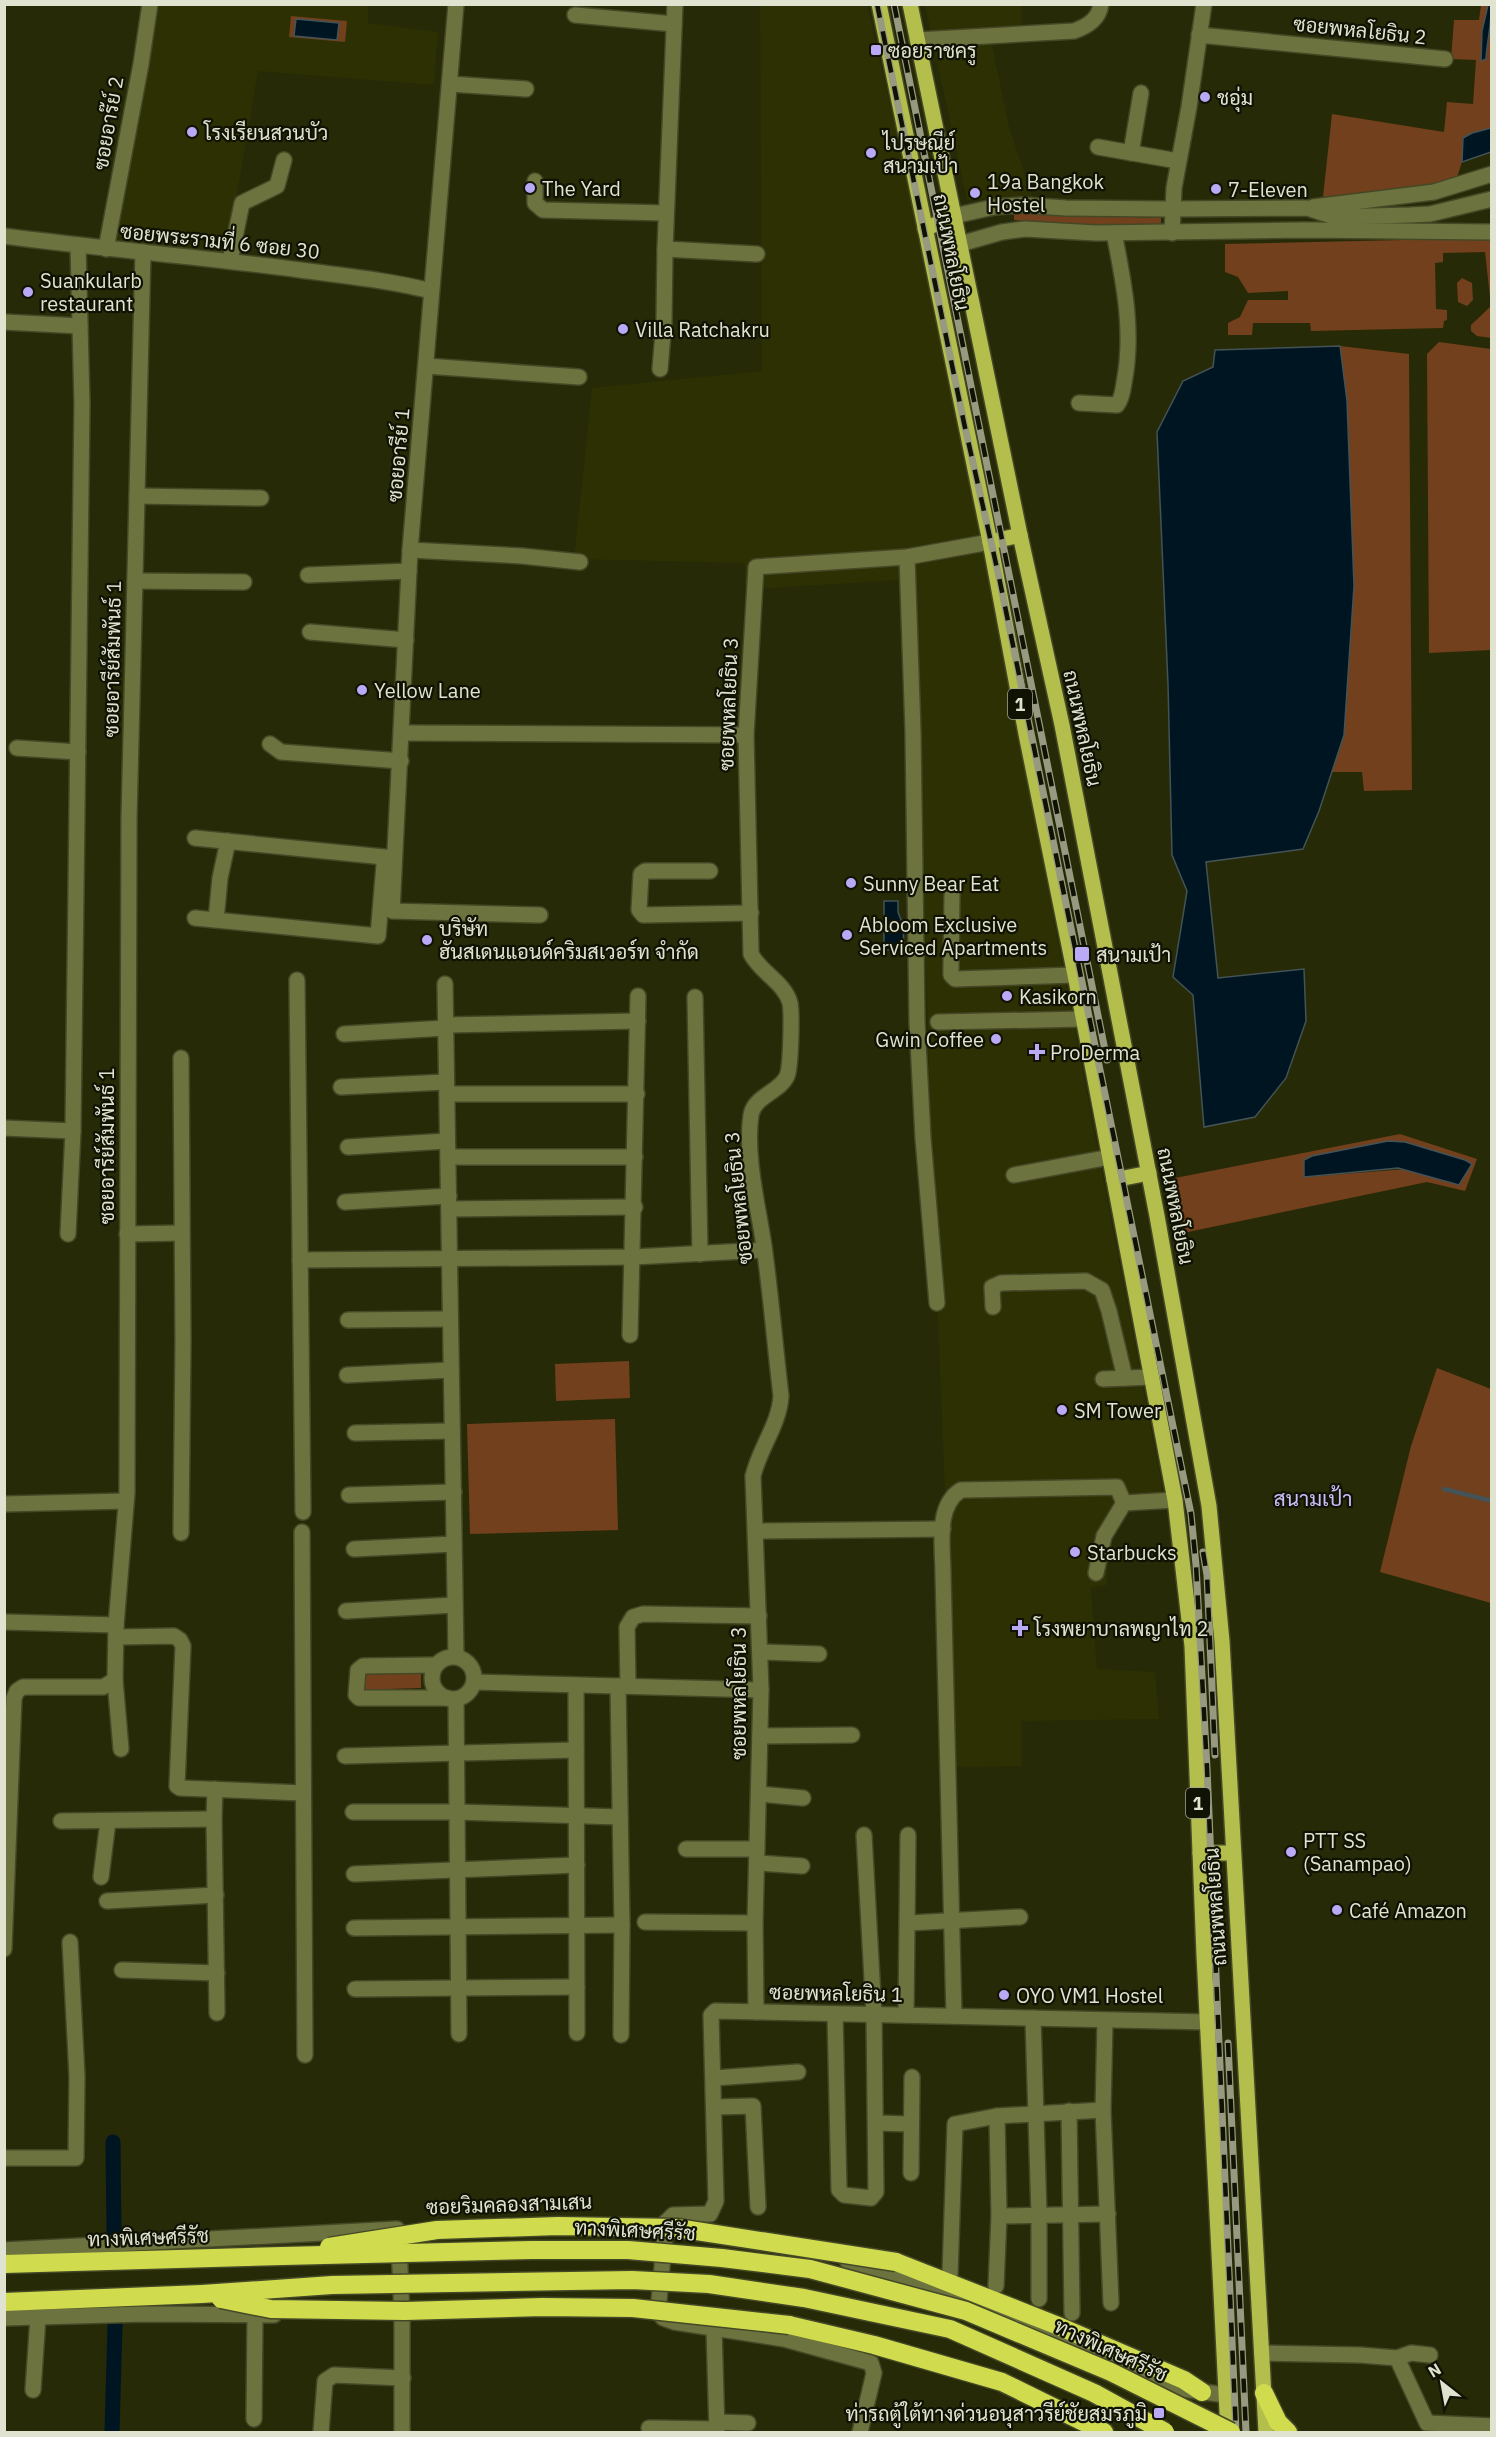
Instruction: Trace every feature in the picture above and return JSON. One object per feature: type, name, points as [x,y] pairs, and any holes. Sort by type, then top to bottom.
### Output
[{"type":"highway","points":[[284,2256],[362,2240],[437,2230],[558,2226],[677,2228],[896,2262],[1023,2317],[1184,2380],[1202,2392]]},
{"type":"highway","name":"ทางพิเศษศรีรัช","points":[[4,2264],[532,2250],[628,2250],[722,2258],[810,2269],[966,2311],[1111,2372],[1229,2433]]},
{"type":"highway","points":[[4,2302],[202,2294],[367,2284],[632,2280],[709,2284],[804,2298],[950,2329],[1094,2393],[1166,2433]]},
{"type":"highway","points":[[202,2294],[271,2309],[633,2308],[789,2325],[874,2345],[1002,2382],[1104,2433]]},
{"type":"highway","points":[[1264,2393],[1278,2422],[1288,2433]]},
{"type":"main road","name":"ถนนพหลโยธิน","points":[[879,4],[990,542],[1026,734],[1084,1019],[1175,1500],[1192,1646],[1229,2433]]},
{"type":"main road","name":"ถนนพหลโยธิน","points":[[910,4],[1020,535],[1062,725],[1201,1453],[1215,1552],[1266,2433]]},
{"type":"main road","points":[[926,229],[954,216]]},
{"type":"main road","points":[[990,542],[1020,535]]},
{"type":"main road","points":[[1114,1180],[1149,1173]]},
{"type":"main road","points":[[1200,1853],[1233,1853]]},
{"type":"street","name":"ซอยอาร๊ย์ 2","points":[[106,249],[150,4]]},
{"type":"street","name":"ซอยอารีย์ 1","points":[[456,4],[410,550],[403,733],[388,879],[392,911],[540,915]]},
{"type":"street","points":[[660,369],[664,322],[664,249],[675,4]]},
{"type":"street","points":[[917,40],[1074,31],[1092,22],[1101,9],[1101,4]]},
{"type":"street","points":[[1172,233],[1172,209],[1178,161],[1189,107],[1204,4]]},
{"type":"street","points":[[575,15],[674,24]]},
{"type":"street","name":"ซอยพหลโยธิน 2","points":[[1199,35],[1445,59]]},
{"type":"street","points":[[450,84],[526,88]]},
{"type":"street","points":[[1131,153],[1141,93]]},
{"type":"street","points":[[1098,147],[1178,161]]},
{"type":"street","points":[[230,261],[242,204],[277,186],[284,160]]},
{"type":"street","points":[[954,216],[994,207],[1022,205],[1066,208],[1307,208],[1434,192],[1491,174]]},
{"type":"street","points":[[535,181],[535,203],[543,210],[666,213]]},
{"type":"street","points":[[1307,208],[1334,217],[1430,214],[1491,199]]},
{"type":"street","points":[[1305,230],[1334,217]]},
{"type":"street","points":[[960,244],[1002,232],[1025,229],[1114,233],[1305,230],[1491,232]]},
{"type":"street","points":[[1079,403],[1117,405],[1129,360],[1128,315],[1114,233]]},
{"type":"street","name":"ซอยพระรามที่ 6 ซอย 30","points":[[4,236],[230,261],[401,284],[431,291]]},
{"type":"street","points":[[68,1234],[73,1131],[82,404],[78,245]]},
{"type":"street","points":[[664,249],[757,254]]},
{"type":"street","name":"ซอยอารีย์สัมพันธ์ 1","points":[[121,1749],[115,1680],[126,1501],[129,843],[143,252]]},
{"type":"street","points":[[4,322],[80,326]]},
{"type":"street","points":[[426,366],[579,377]]},
{"type":"street","points":[[137,496],[261,498]]},
{"type":"street","name":"ซอยพหลโยธิน 3","points":[[756,2012],[761,1690],[753,1476],[757,1461],[779,1414],[781,1396],[752,1166],[751,1115],[753,1107],[787,1077],[791,1005],[787,995],[756,964],[752,954],[746,735],[756,567],[907,557],[990,542]]},
{"type":"street","points":[[410,550],[522,556],[580,562]]},
{"type":"street","points":[[907,557],[913,732],[916,1022],[937,1302]]},
{"type":"street","points":[[308,574],[409,571]]},
{"type":"street","points":[[135,581],[244,582]]},
{"type":"street","points":[[310,632],[406,640]]},
{"type":"street","points":[[403,733],[746,735]]},
{"type":"street","points":[[270,744],[280,752],[400,761]]},
{"type":"street","points":[[17,748],[78,752]]},
{"type":"street","points":[[195,838],[389,858]]},
{"type":"street","points":[[216,920],[220,878],[228,841]]},
{"type":"street","points":[[710,870],[645,871],[641,874],[639,909],[643,915],[751,913]]},
{"type":"street","points":[[195,918],[378,936],[388,879]]},
{"type":"street","points":[[952,895],[951,975],[956,979],[1075,975]]},
{"type":"street","points":[[297,980],[303,1512]]},
{"type":"street","points":[[445,984],[456,1656]]},
{"type":"street","points":[[630,1335],[634,1257],[638,996]]},
{"type":"street","points":[[695,997],[700,1254]]},
{"type":"street","points":[[938,1022],[1084,1019]]},
{"type":"street","points":[[344,1034],[445,1027],[638,1021]]},
{"type":"street","points":[[181,1058],[183,1341],[181,1533]]},
{"type":"street","points":[[341,1087],[637,1094]]},
{"type":"street","points":[[4,1128],[73,1131]]},
{"type":"street","points":[[348,1147],[635,1157]]},
{"type":"street","points":[[1014,1175],[1110,1157]]},
{"type":"street","points":[[345,1202],[635,1207]]},
{"type":"street","points":[[127,1234],[181,1233]]},
{"type":"street","points":[[300,1260],[634,1257],[764,1250]]},
{"type":"street","points":[[993,1307],[992,1287],[1001,1283],[1086,1281],[1102,1290],[1125,1378]]},
{"type":"street","points":[[348,1320],[450,1320]]},
{"type":"street","points":[[346,1375],[452,1370]]},
{"type":"street","points":[[1103,1379],[1152,1377]]},
{"type":"street","points":[[356,1433],[452,1431]]},
{"type":"street","points":[[954,2016],[943,1530],[945,1508],[951,1496],[961,1490],[1117,1487],[1124,1503]]},
{"type":"street","points":[[349,1495],[454,1492]]},
{"type":"street","points":[[1124,1503],[1175,1500]]},
{"type":"street","points":[[4,1504],[126,1501]]},
{"type":"street","points":[[1096,1573],[1104,1536],[1124,1503]]},
{"type":"street","points":[[756,1531],[943,1530]]},
{"type":"street","points":[[302,1532],[304,2055]]},
{"type":"street","points":[[354,1549],[454,1544]]},
{"type":"street","points":[[346,1611],[455,1605]]},
{"type":"street","points":[[621,2035],[620,1817],[623,1686],[627,1627],[633,1617],[643,1614],[759,1616]]},
{"type":"street","points":[[4,1622],[174,1636],[183,1646],[177,1786],[180,1788],[303,1793]]},
{"type":"street","points":[[760,1652],[819,1654]]},
{"type":"street","points":[[436,1665],[363,1666],[358,1670],[356,1695],[359,1698],[452,1699],[468,1693],[474,1682],[473,1668],[463,1658],[456,1656],[445,1658],[436,1665],[431,1678],[436,1691],[452,1699]]},
{"type":"street","points":[[4,1949],[14,1698],[17,1691],[23,1687],[103,1687],[115,1680]]},
{"type":"street","points":[[474,1682],[761,1690]]},
{"type":"street","points":[[576,1685],[577,2033]]},
{"type":"street","points":[[452,1699],[456,1755],[459,2034]]},
{"type":"street","points":[[760,1736],[852,1735]]},
{"type":"street","points":[[345,1756],[456,1755],[576,1750]]},
{"type":"street","points":[[215,1789],[217,2013]]},
{"type":"street","points":[[759,1794],[803,1798]]},
{"type":"street","points":[[353,1812],[457,1812],[620,1817]]},
{"type":"street","points":[[60,1821],[214,1819]]},
{"type":"street","points":[[100,1877],[108,1821]]},
{"type":"street","points":[[835,2014],[839,2190],[844,2194],[871,2198],[875,2196],[877,2123],[874,2015],[864,1835]]},
{"type":"street","points":[[906,2015],[909,1923],[908,1835]]},
{"type":"street","points":[[686,1849],[757,1856],[802,1866]]},
{"type":"street","points":[[354,1874],[577,1866]]},
{"type":"street","points":[[107,1902],[216,1895]]},
{"type":"street","points":[[909,1923],[1020,1917]]},
{"type":"street","points":[[645,1922],[756,1923]]},
{"type":"street","points":[[354,1928],[622,1925]]},
{"type":"street","points":[[4,2158],[76,2158],[77,2076],[70,1942]]},
{"type":"street","points":[[122,1970],[217,1973]]},
{"type":"street","points":[[355,1989],[577,1988]]},
{"type":"street","name":"ซอยพหลโยธิน 1","points":[[666,2222],[673,2215],[710,2214],[716,2201],[711,2015],[720,2010],[1208,2022]]},
{"type":"street","points":[[1033,2018],[1039,2299]]},
{"type":"street","points":[[1105,2021],[1103,2110],[1111,2303]]},
{"type":"street","points":[[714,2078],[798,2072]]},
{"type":"street","points":[[911,2173],[912,2077]]},
{"type":"street","points":[[715,2107],[753,2106],[758,2207]]},
{"type":"street","points":[[950,2274],[955,2124],[997,2116],[1103,2110]]},
{"type":"street","points":[[1069,2111],[1072,2313]]},
{"type":"street","points":[[996,2286],[999,2216],[997,2116]]},
{"type":"street","points":[[877,2123],[910,2124]]},
{"type":"street","points":[[999,2216],[1108,2214]]},
{"type":"street","name":"ซอยริมคลองสามเสน","points":[[4,2250],[548,2222],[666,2222],[700,2236],[824,2257],[896,2274],[1023,2317]]},
{"type":"street","points":[[666,2222],[658,2312],[663,2318],[674,2322],[784,2339],[871,2363],[874,2373],[860,2433]]},
{"type":"street","points":[[399,2229],[403,2378],[402,2433]]},
{"type":"street","points":[[4,2318],[402,2316],[507,2311],[658,2312]]},
{"type":"street","points":[[254,2419],[255,2315]]},
{"type":"street","points":[[33,2390],[38,2317]]},
{"type":"street","points":[[714,2328],[717,2428]]},
{"type":"street","points":[[1262,2353],[1397,2358],[1411,2353],[1430,2355]]},
{"type":"street","points":[[1397,2358],[1427,2423],[1491,2426]]},
{"type":"street","points":[[321,2433],[325,2381],[329,2376],[334,2374],[403,2378]]},
{"type":"street","points":[[1202,2392],[1226,2395]]},
{"type":"street","points":[[649,2428],[717,2428],[748,2423]]},
{"type":"shaded area","name":"โรงเรียนสวนบัว","points":[[158,5],[368,5],[368,23],[438,32],[434,85],[258,71],[227,253],[117,242]]},
{"type":"shaded area","points":[[760,5],[867,5],[937,308],[1161,1481],[1163,1507],[1131,1506],[1110,1531],[1107,1585],[1091,1588],[1097,1669],[1155,1672],[1159,1719],[1021,1721],[1022,1766],[946,1767],[945,1493],[932,1176],[915,579],[770,588],[745,587],[745,563],[574,559],[592,388],[762,371]]},
{"type":"shaded area","points":[[925,5],[1022,5],[1021,26],[989,31],[1009,127],[1032,196],[967,200]]},
{"type":"shaded area","points":[[1481,5],[1488,5],[1482,31],[1486,59],[1488,35],[1491,29],[1491,128],[1463,138],[1462,162],[1457,177],[1435,184],[1323,197],[1332,114],[1444,132],[1447,102],[1473,104],[1476,60],[1451,59],[1454,20],[1479,20]]},
{"type":"shaded area","points":[[291,16],[347,21],[345,42],[289,37]]},
{"type":"shaded area","points":[[1014,214],[1161,218],[1161,226],[1142,228],[1014,220]]},
{"type":"shaded area","points":[[1491,238],[1491,306],[1485,252],[1443,253],[1443,262],[1435,263],[1436,309],[1447,310],[1447,320],[1444,321],[1443,328],[1311,331],[1310,323],[1253,323],[1252,335],[1228,335],[1228,323],[1240,317],[1248,300],[1288,300],[1288,291],[1248,293],[1238,277],[1225,272],[1225,244]]},
{"type":"shaded area","points":[[1462,278],[1472,283],[1473,300],[1467,306],[1458,302],[1457,283]]},
{"type":"shaded area","points":[[1491,306],[1491,338],[1477,336],[1471,331],[1471,325]]},
{"type":"shaded area","points":[[1439,342],[1491,349],[1491,650],[1429,653],[1427,354]]},
{"type":"shaded area","points":[[1340,346],[1409,354],[1412,790],[1364,791],[1362,772],[1330,772],[1344,735],[1354,586],[1347,401]]},
{"type":"shaded area","points":[[1400,1134],[1477,1159],[1465,1191],[1427,1182],[1183,1233],[1170,1179]],"holes":[[[1304,1160],[1472,1164],[1304,1177]]]},
{"type":"shaded area","points":[[629,1361],[630,1398],[556,1401],[555,1364]]},
{"type":"shaded area","points":[[1437,1368],[1491,1389],[1491,1603],[1380,1572],[1411,1446]]},
{"type":"shaded area","points":[[615,1419],[618,1530],[470,1534],[467,1424]]},
{"type":"shaded area","points":[[421,1667],[421,1688],[355,1690],[355,1668]]},
{"type":"water","points":[[1488,5],[1491,5],[1491,12],[1486,59],[1481,61],[1482,31]]},
{"type":"water","points":[[296,19],[339,23],[337,40],[294,36]]},
{"type":"water","points":[[1491,128],[1491,152],[1462,162],[1463,138]]},
{"type":"water","points":[[1340,346],[1347,401],[1354,586],[1344,735],[1319,811],[1303,849],[1206,862],[1218,978],[1304,969],[1306,1021],[1286,1078],[1255,1117],[1204,1127],[1193,995],[1173,977],[1187,891],[1172,855],[1168,684],[1157,432],[1183,381],[1213,367],[1215,350]]},
{"type":"water","points":[[884,901],[898,901],[898,912],[903,925],[904,949],[884,950]]},
{"type":"water","points":[[1388,1141],[1405,1142],[1472,1164],[1459,1185],[1398,1168],[1304,1177],[1304,1160],[1312,1156]]},
{"type":"waterway","points":[[1444,1489],[1492,1501]]},
{"type":"waterway","points":[[113,2142],[114,2235]]},
{"type":"waterway","points":[[112,2432],[115,2325]]},
{"type":"railway","points":[[877,4],[964,423],[999,577],[1191,1514],[1207,1768],[1236,2432]]},
{"type":"railway","points":[[894,4],[1107,1060]]},
{"type":"railway","points":[[1203,1552],[1207,1575],[1215,1755]]},
{"type":"railway","points":[[1228,2043],[1246,2432]]},
{"type":"place","name":"ซอยราชครู","points":[[876,50]]},
{"type":"place","name":"ชอุ่ม","points":[[1205,97]]},
{"type":"place","name":"โรงเรียนสวนบัว","points":[[192,132]]},
{"type":"place","name":"ไปรษณีย์ สนามเป้า","points":[[871,153]]},
{"type":"place","name":"The Yard","points":[[530,188]]},
{"type":"place","name":"7-Eleven","points":[[1216,189]]},
{"type":"place","name":"19a Bangkok Hostel","points":[[975,193]]},
{"type":"place","name":"Suankularb restaurant","points":[[28,292]]},
{"type":"place","name":"Villa Ratchakru","points":[[623,329]]},
{"type":"place","name":"Yellow Lane","points":[[362,690]]},
{"type":"place","name":"Sunny Bear Eat","points":[[851,883]]},
{"type":"place","name":"Abloom Exclusive Serviced Apartments","points":[[847,935]]},
{"type":"place","name":"บริษัท ฮันสเดนแอนด์คริมสเวอร์ท จำกัด","points":[[427,940]]},
{"type":"place","name":"สนามเป้า","points":[[1082,954]]},
{"type":"place","name":"Kasikorn","points":[[1007,996]]},
{"type":"place","name":"Gwin Coffee","points":[[996,1039]]},
{"type":"place","name":"ProDerma","points":[[1037,1052]]},
{"type":"place","name":"SM Tower","points":[[1062,1410]]},
{"type":"place","name":"Starbucks","points":[[1075,1552]]},
{"type":"place","name":"โรงพยาบาลพญาไท 2","points":[[1020,1628]]},
{"type":"place","name":"PTT SS (Sanampao)","points":[[1291,1852]]},
{"type":"place","name":"Café Amazon","points":[[1337,1910]]},
{"type":"place","name":"OYO VM1 Hostel","points":[[1004,1995]]},
{"type":"place","name":"ท่ารถตู้ใต้ทางด่วนอนุสาวรีย์ชัยสมรภูมิ","points":[[1159,2413]]},
{"type":"district","name":"สนามเป้า","points":[[1313,1498]]}]
